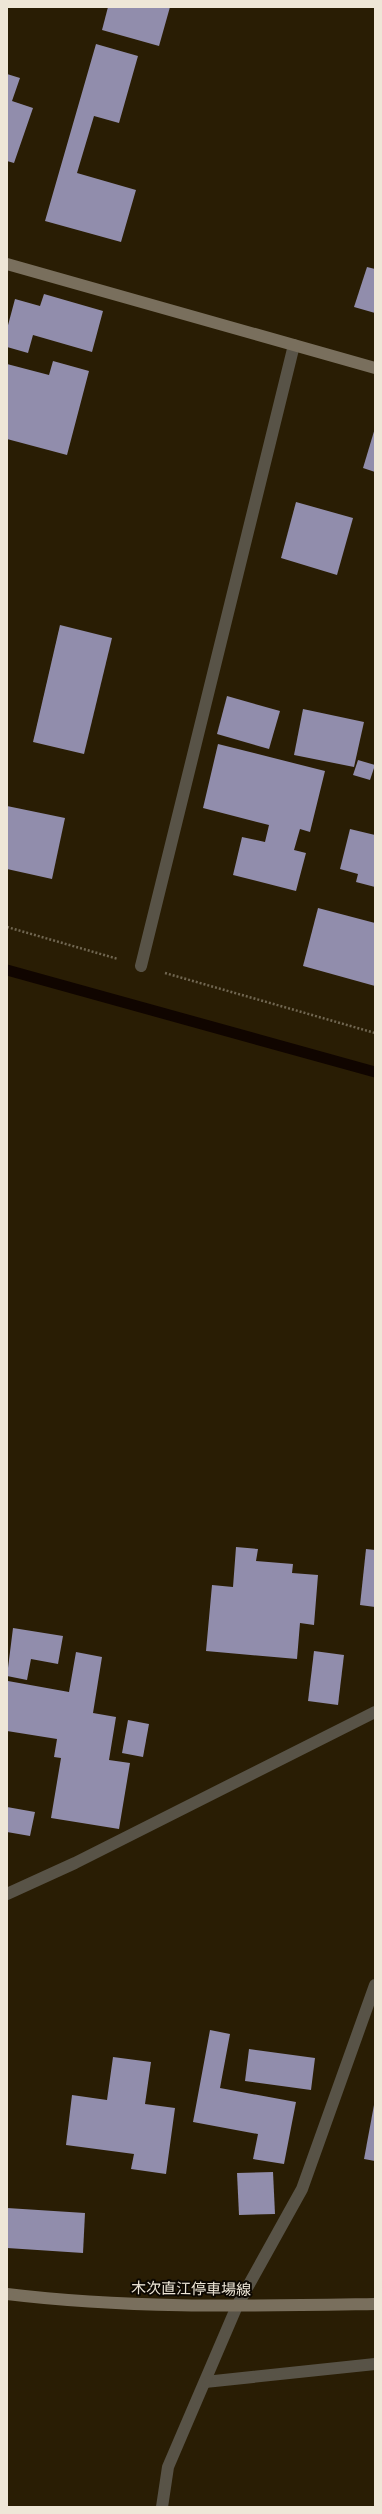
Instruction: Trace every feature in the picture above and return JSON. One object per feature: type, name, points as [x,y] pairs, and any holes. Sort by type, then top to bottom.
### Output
[{"type":"street","points":[[7,264],[375,368]]},
{"type":"street","points":[[141,966],[294,345]]},
{"type":"street","points":[[7,1894],[75,1863],[375,1712]]},
{"type":"street","points":[[162,2507],[168,2468],[237,2306],[302,2189],[375,1985]]},
{"type":"street","name":"木次直江停車場線","points":[[7,2294],[53,2299],[155,2306],[375,2304]]},
{"type":"street","points":[[205,2382],[375,2364]]},
{"type":"path","points":[[7,927],[375,1033]]},
{"type":"building","points":[[108,7],[170,7],[159,46],[102,30]]},
{"type":"building","points":[[96,44],[138,56],[119,123],[94,116],[77,173],[136,190],[121,242],[45,221]]},
{"type":"building","points":[[7,74],[20,78],[12,101],[33,108],[14,163],[7,161]]},
{"type":"building","points":[[367,267],[375,269],[375,313],[354,307]]},
{"type":"building","points":[[44,294],[103,311],[92,352],[33,335],[28,353],[7,347],[7,329],[15,299],[40,306]]},
{"type":"building","points":[[53,361],[89,371],[67,455],[7,439],[7,364],[49,375]]},
{"type":"building","points":[[375,428],[375,472],[363,468]]},
{"type":"building","points":[[296,502],[353,518],[337,575],[281,558]]},
{"type":"building","points":[[60,625],[112,638],[84,754],[33,742]]},
{"type":"building","points":[[227,696],[280,711],[269,749],[217,734]]},
{"type":"building","points":[[303,709],[364,722],[354,767],[294,755]]},
{"type":"building","points":[[218,744],[325,771],[310,832],[300,829],[294,850],[306,853],[296,891],[233,875],[242,837],[265,842],[269,825],[203,808]]},
{"type":"building","points":[[358,760],[375,765],[370,780],[353,775]]},
{"type":"building","points":[[7,806],[65,818],[52,879],[7,869]]},
{"type":"building","points":[[350,829],[375,835],[375,887],[356,882],[358,874],[340,869]]},
{"type":"building","points":[[318,908],[375,923],[375,986],[303,966]]},
{"type":"building","points":[[236,1547],[258,1549],[256,1561],[293,1564],[292,1573],[318,1575],[314,1625],[300,1623],[297,1659],[206,1651],[212,1585],[233,1587]]},
{"type":"building","points":[[366,1549],[375,1550],[375,1607],[360,1605]]},
{"type":"building","points":[[13,1628],[63,1636],[58,1664],[31,1659],[27,1680],[7,1676]]},
{"type":"building","points":[[314,1651],[344,1655],[338,1705],[308,1701]]},
{"type":"building","points":[[76,1652],[102,1657],[93,1713],[116,1717],[109,1760],[130,1763],[119,1829],[51,1818],[61,1758],[54,1757],[57,1739],[7,1731],[8,1681],[69,1692]]},
{"type":"building","points":[[128,1720],[149,1724],[143,1757],[122,1753]]},
{"type":"building","points":[[7,1807],[35,1812],[30,1836],[7,1832]]},
{"type":"building","points":[[210,2030],[230,2034],[220,2088],[296,2102],[284,2164],[253,2159],[258,2134],[193,2122]]},
{"type":"building","points":[[249,2049],[315,2058],[311,2090],[245,2081]]},
{"type":"building","points":[[113,2057],[151,2062],[145,2104],[175,2108],[166,2174],[131,2169],[134,2154],[66,2145],[72,2095],[107,2100]]},
{"type":"building","points":[[375,2105],[375,2161],[364,2159]]},
{"type":"building","points":[[273,2172],[275,2214],[239,2215],[237,2173]]},
{"type":"building","points":[[7,2208],[85,2213],[83,2253],[7,2248]]},
{"type":"waterway","points":[[7,970],[375,1072]]}]
